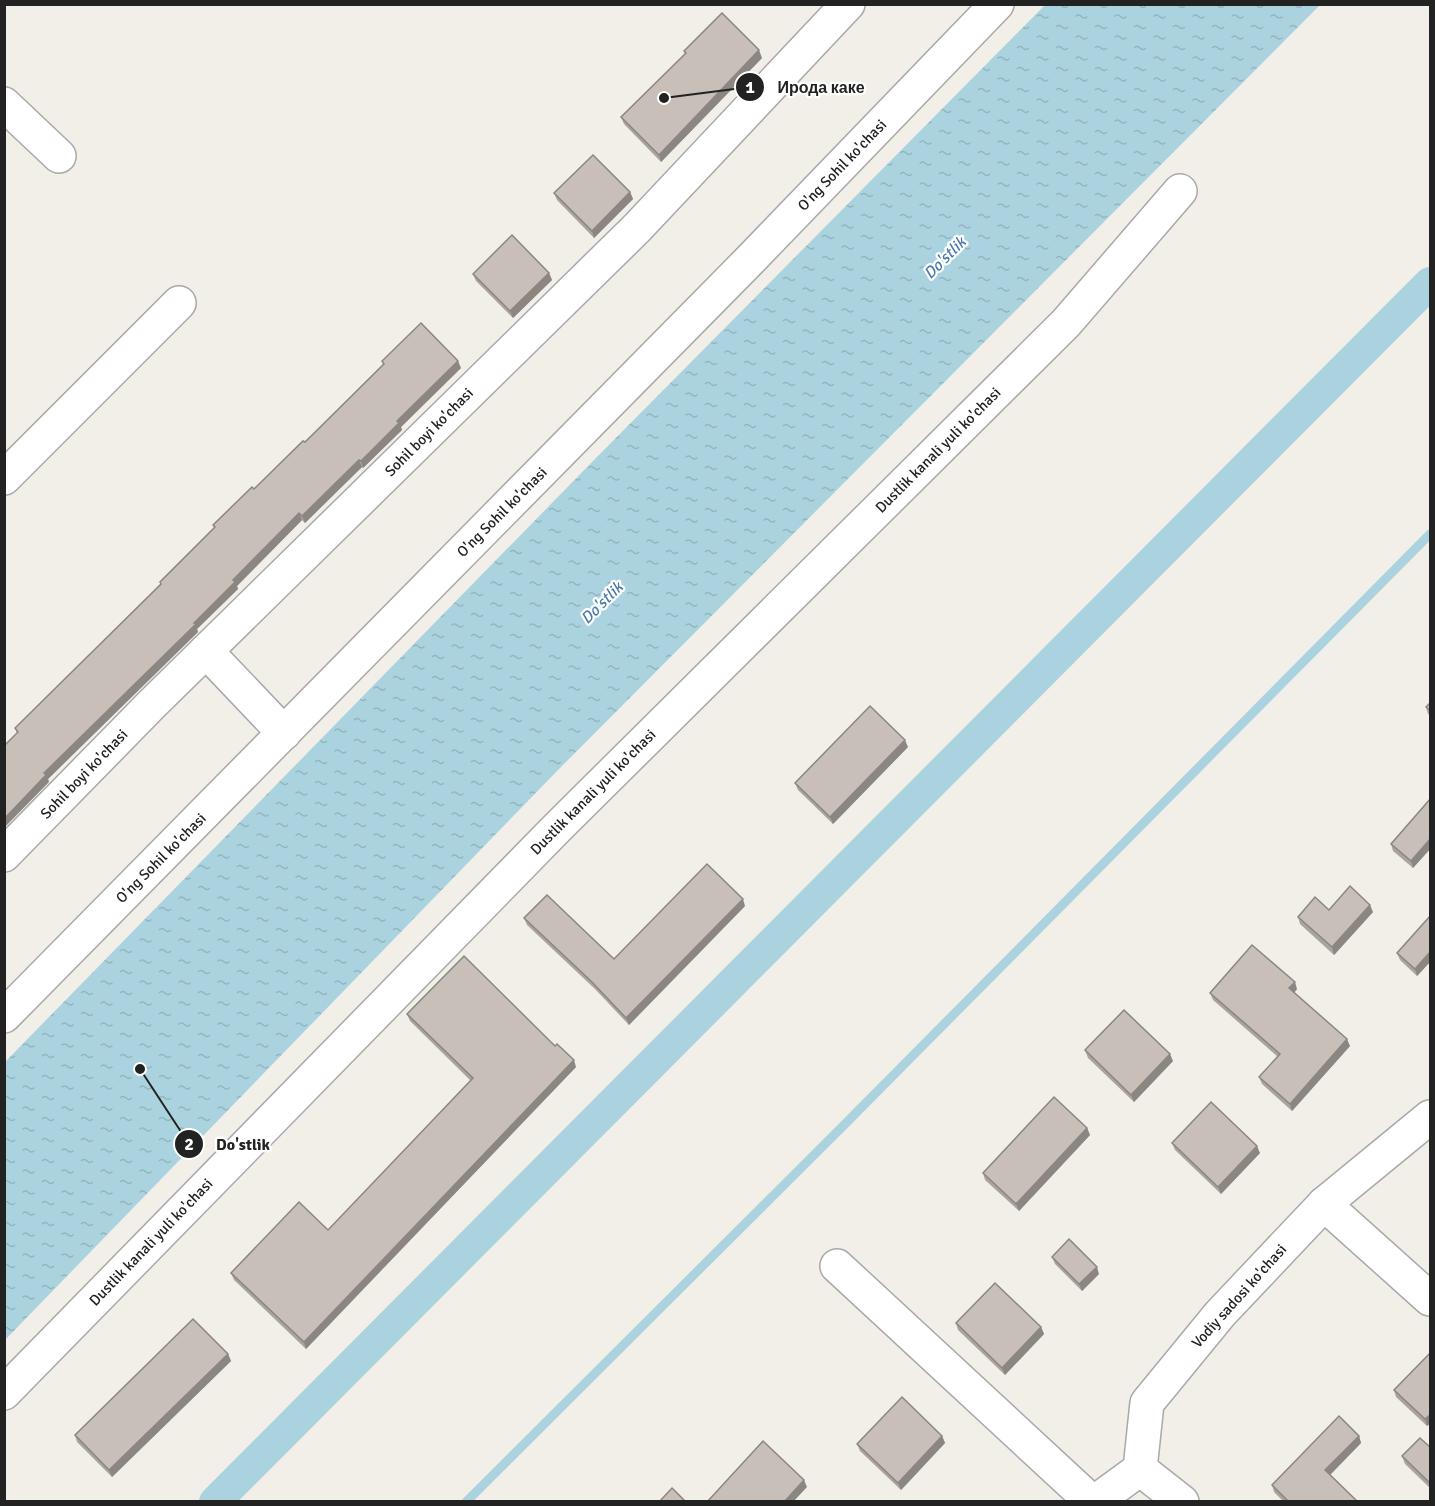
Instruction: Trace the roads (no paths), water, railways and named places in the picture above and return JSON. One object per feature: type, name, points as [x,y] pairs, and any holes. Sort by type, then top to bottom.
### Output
[{"type":"street","name":"Sohil boyi ko'chasi","points":[[4,855],[206,651],[637,228],[848,4]]},
{"type":"street","name":"O'ng Sohil ko'chasi","points":[[4,1016],[749,261],[997,4]]},
{"type":"street","points":[[4,104],[59,156]]},
{"type":"street","name":"Dustlik kanali yuli ko'chasi","points":[[4,1393],[558,827],[1066,323],[1180,191]]},
{"type":"street","points":[[4,478],[179,303]]},
{"type":"street","points":[[206,651],[284,733]]},
{"type":"street","name":"Vodiy sadosi ko'chasi","points":[[1140,1469],[1147,1403],[1220,1314],[1324,1204],[1431,1117]]},
{"type":"street","points":[[1324,1204],[1431,1299]]},
{"type":"street","points":[[837,1266],[1093,1502],[1140,1469],[1182,1502]]},
{"type":"water","points":[[1045,5],[1320,5],[559,769],[5,1340],[5,1062],[594,460]]},
{"type":"waterway","points":[[215,1502],[1430,283]]},
{"type":"waterway","points":[[466,1502],[847,1122],[1430,534]]},
{"type":"place","name":"Ирода каке","points":[[664,98]]},
{"type":"place","name":"Do'stlik","points":[[140,1069]]}]
